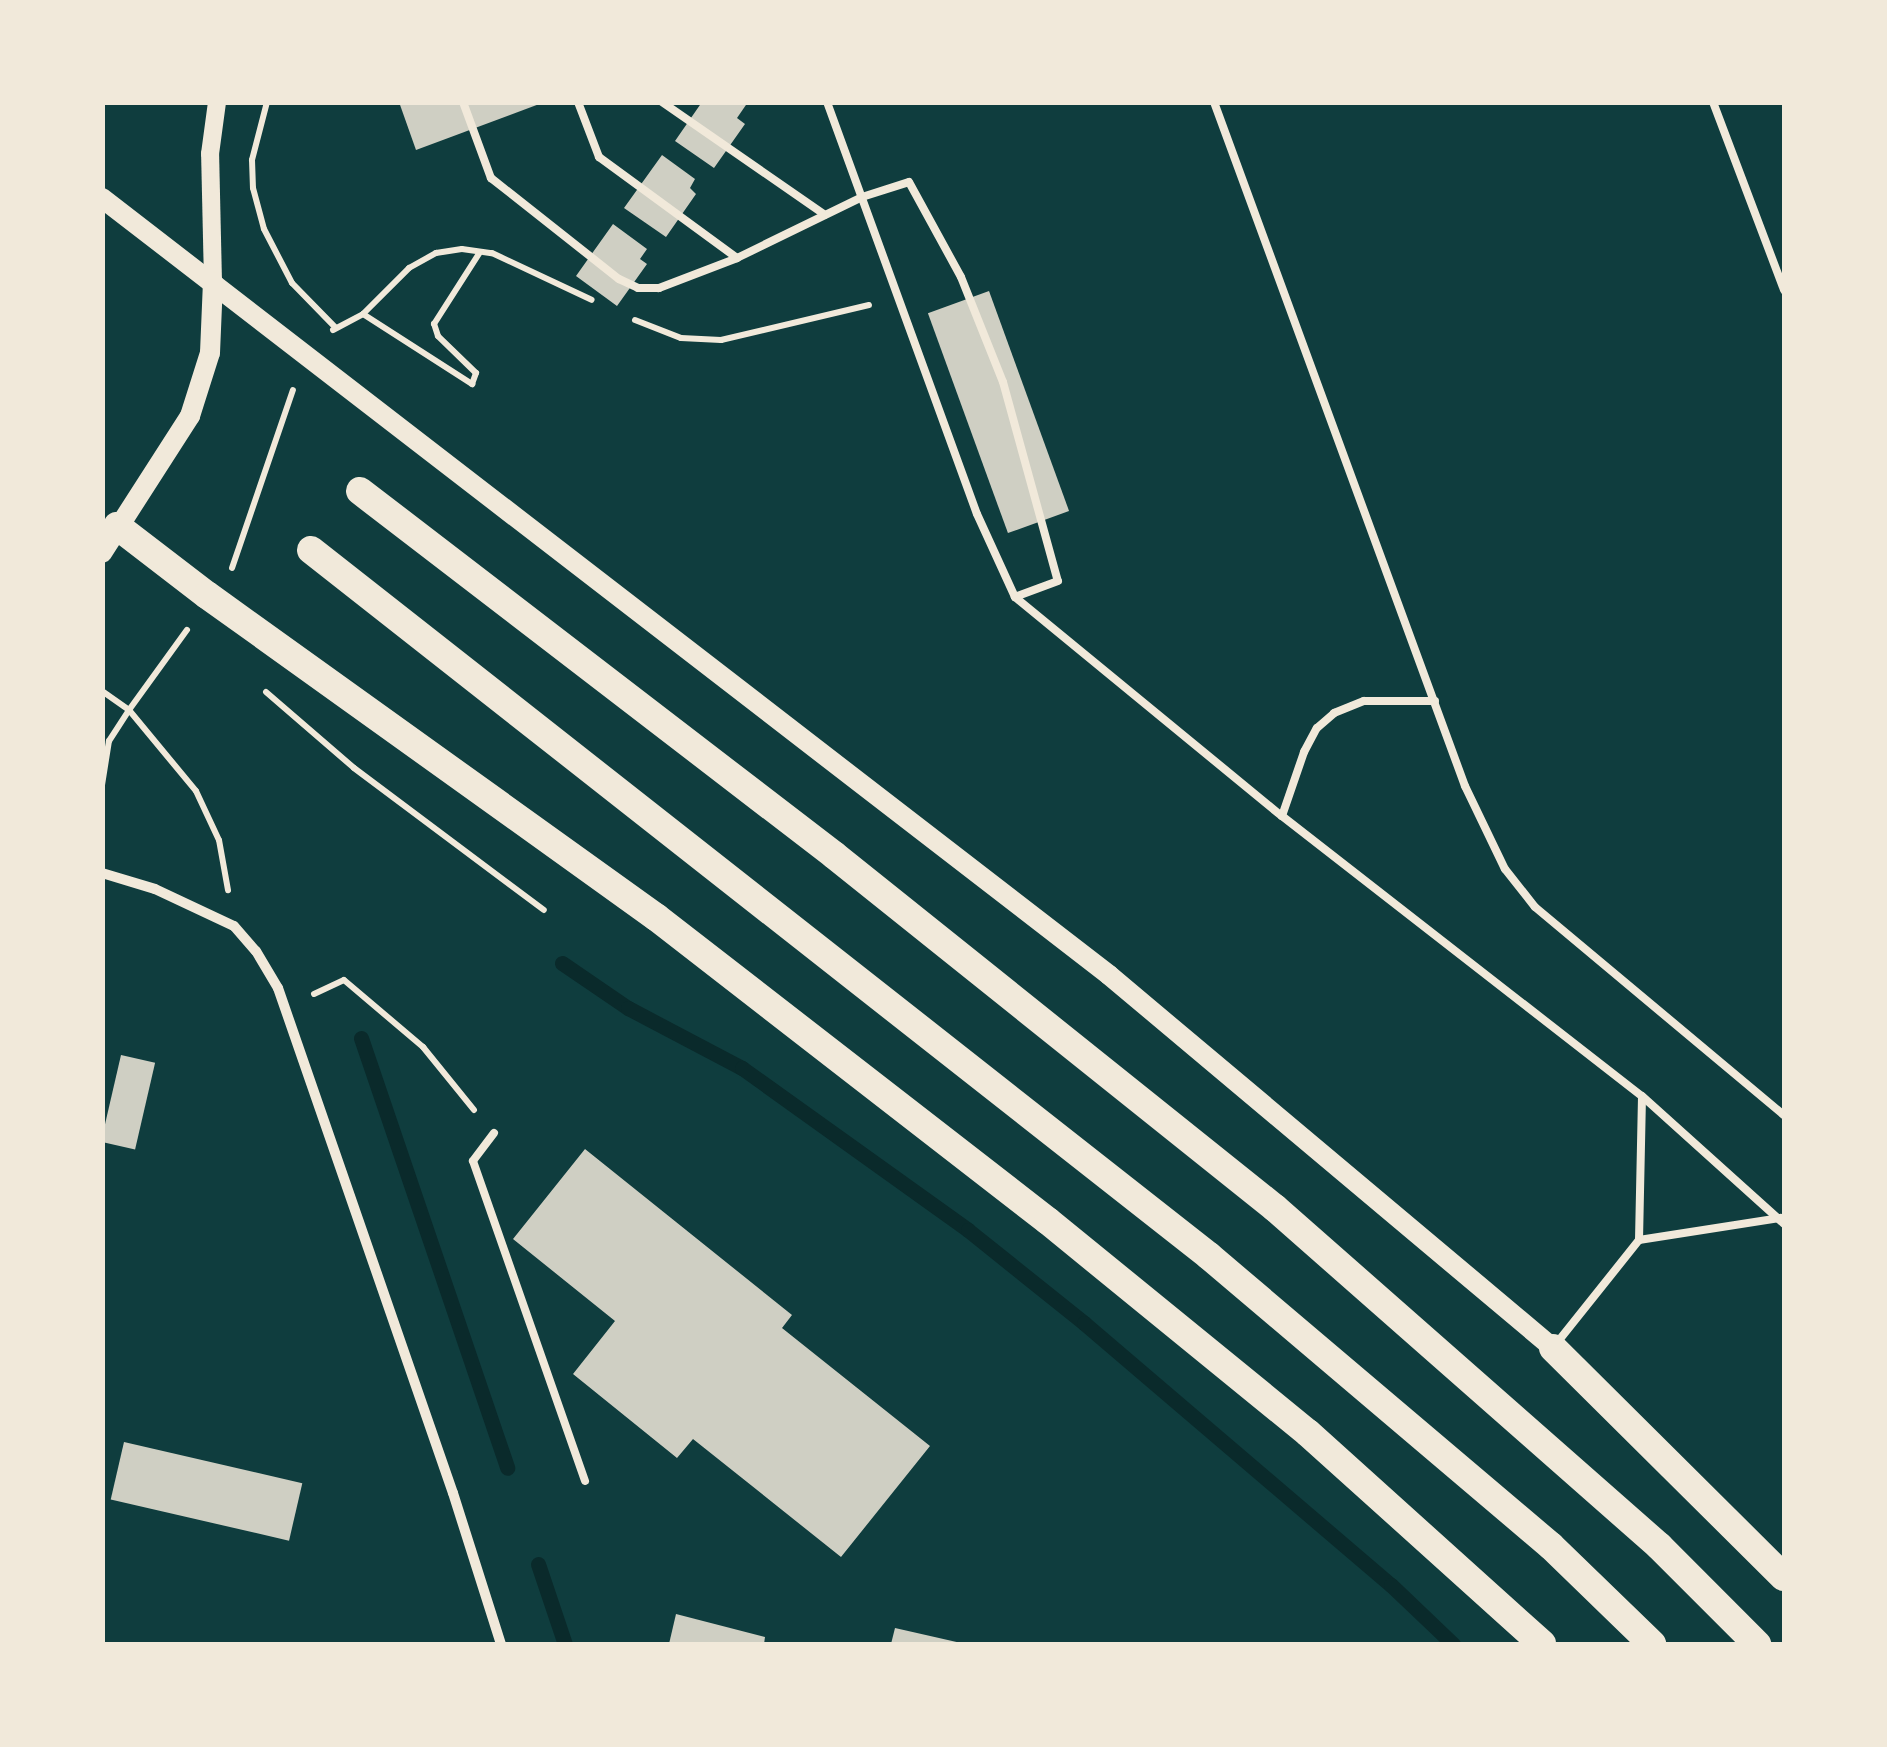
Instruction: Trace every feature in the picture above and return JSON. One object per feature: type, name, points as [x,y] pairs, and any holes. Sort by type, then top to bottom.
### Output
[{"type":"highway","points":[[360,491],[834,855],[1275,1208],[1659,1546],[1758,1644]]},
{"type":"highway","points":[[110,520],[206,595],[656,916],[1048,1222],[1308,1432],[1542,1644]]},
{"type":"highway","points":[[310,550],[1209,1256],[1550,1546],[1652,1644]]},
{"type":"highway","points":[[1553,1348],[1784,1577]]},
{"type":"main road","points":[[102,198],[1109,975],[1553,1348]]},
{"type":"main road","points":[[102,553],[110,520],[190,416],[210,353],[213,282]]},
{"type":"street","points":[[213,282],[210,154],[217,102]]},
{"type":"street","points":[[102,872],[155,890],[234,926],[256,951],[286,1007],[500,1644]]},
{"type":"lane","points":[[464,102],[491,178],[620,279],[638,288],[659,288],[738,258],[862,197],[909,182],[961,277],[1003,382],[1058,581],[1015,597]]},
{"type":"lane","points":[[578,102],[599,157],[738,258]]},
{"type":"lane","points":[[662,102],[825,215]]},
{"type":"lane","points":[[827,102],[977,514],[1015,597],[1282,816],[1642,1096],[1782,1221]]},
{"type":"lane","points":[[1214,102],[1482,825],[1505,869],[1535,907],[1784,1116]]},
{"type":"lane","points":[[1714,102],[1784,290]]},
{"type":"lane","points":[[1282,816],[1304,752],[1317,728],[1334,713],[1364,701],[1435,701]]},
{"type":"lane","points":[[1553,1348],[1639,1240],[1642,1096]]},
{"type":"lane","points":[[494,1133],[473,1161],[584,1481]]},
{"type":"lane","points":[[1639,1240],[1782,1221]]},
{"type":"path","points":[[266,102],[252,160],[252,188],[264,230],[292,283],[335,327]]},
{"type":"path","points":[[363,314],[472,384],[476,372],[438,336],[434,324],[480,252]]},
{"type":"path","points":[[206,595],[231,571],[295,384],[335,327],[363,314],[394,282]]},
{"type":"path","points":[[102,785],[110,740],[128,710],[188,628],[200,636]]},
{"type":"path","points":[[258,684],[354,768],[544,910]]},
{"type":"path","points":[[102,691],[128,710],[196,791],[210,815],[219,840],[234,926]]},
{"type":"path","points":[[286,1007],[344,980],[424,1047],[458,1091]]},
{"type":"building","points":[[399,102],[542,102],[542,103],[416,150]]},
{"type":"building","points":[[702,102],[748,102],[737,118],[745,124],[714,168],[675,141]]},
{"type":"building","points":[[662,155],[695,179],[690,188],[696,194],[666,237],[624,208]]},
{"type":"building","points":[[613,224],[647,249],[640,259],[647,264],[617,306],[576,276]]},
{"type":"building","points":[[989,291],[1069,511],[1008,533],[928,313]]},
{"type":"building","points":[[121,1055],[155,1063],[135,1150],[102,1142]]},
{"type":"building","points":[[585,1149],[792,1315],[782,1328],[930,1446],[841,1557],[693,1439],[677,1458],[573,1374],[615,1321],[513,1239]]},
{"type":"building","points":[[124,1442],[302,1483],[289,1541],[111,1499]]},
{"type":"building","points":[[676,1614],[765,1637],[764,1644],[669,1644]]},
{"type":"building","points":[[895,1628],[961,1643],[891,1644]]},
{"type":"waterway","points":[[562,963],[628,1008],[742,1068],[968,1230],[1084,1323],[1391,1585],[1453,1644]]},
{"type":"waterway","points":[[361,1038],[507,1468]]},
{"type":"waterway","points":[[538,1564],[565,1644]]}]
